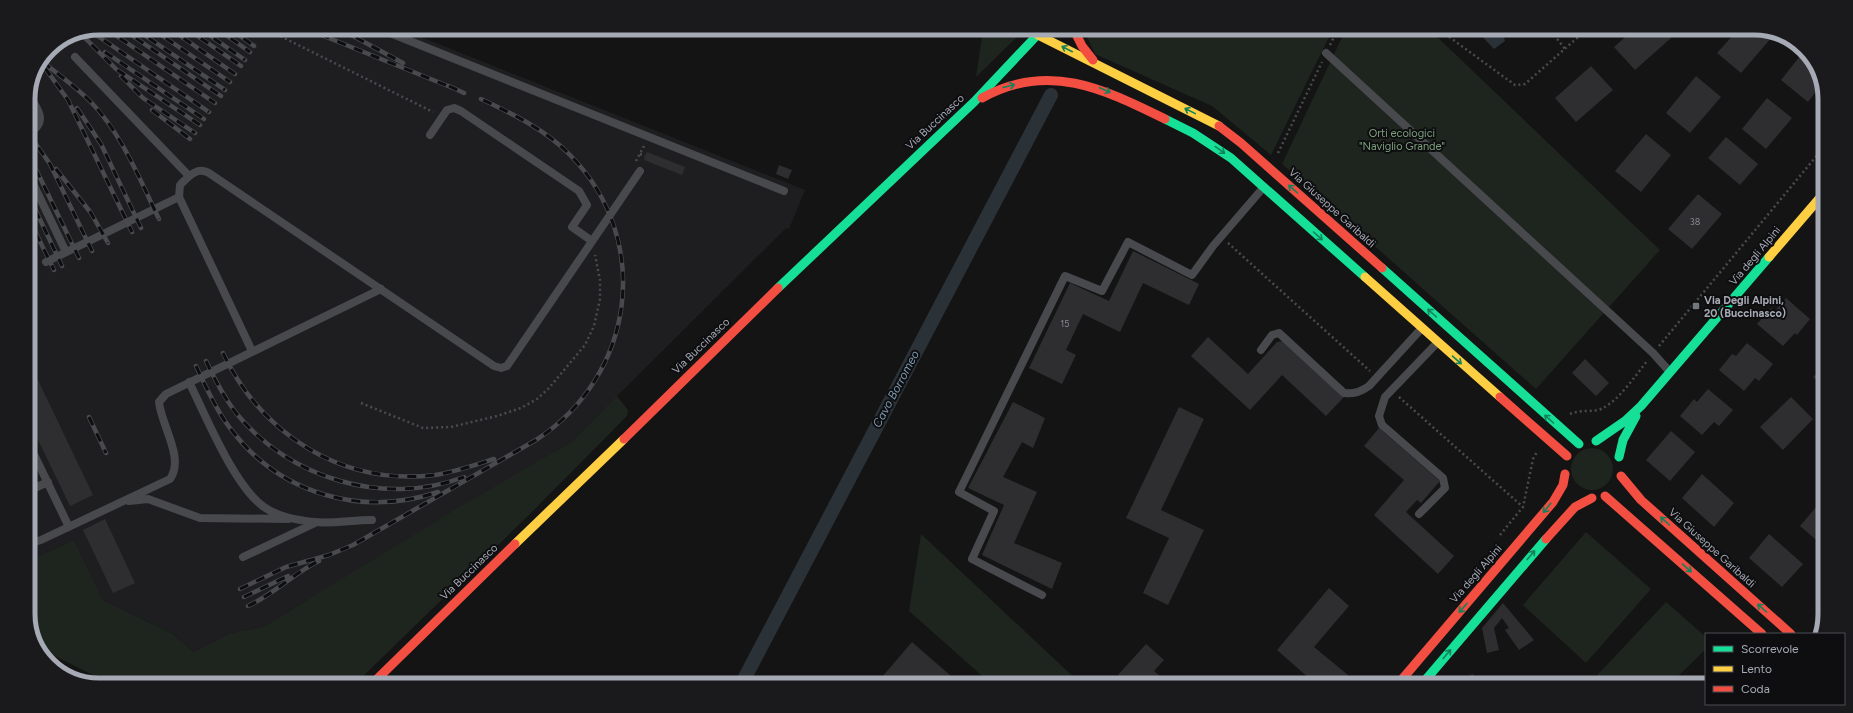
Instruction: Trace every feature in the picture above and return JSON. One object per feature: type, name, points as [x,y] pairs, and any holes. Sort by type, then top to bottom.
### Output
[{"type":"street","name":"Via Buccinasco","points":[[379,678],[820,246],[974,102],[1037,35]]},
{"type":"street","name":"Via Giuseppe Garibaldi","points":[[1045,35],[1096,64],[1221,127],[1579,444]]},
{"type":"street","points":[[1076,35],[1082,46],[1096,64]]},
{"type":"street","points":[[1026,47],[1030,58]]},
{"type":"street","points":[[1040,70],[1068,82]]},
{"type":"street","points":[[974,102],[1004,87],[1027,82],[1068,82],[1101,88],[1192,133],[1231,158],[1263,188],[1568,456]]},
{"type":"street","name":"Via degli Alpini","points":[[1596,441],[1625,421],[1642,406],[1818,200]]},
{"type":"street","name":"Via degli Alpini","points":[[1619,457],[1623,440],[1642,406]]},
{"type":"street","points":[[1427,678],[1563,518],[1574,507],[1592,498],[1614,487],[1622,467],[1619,457],[1610,446],[1596,441],[1587,441],[1579,444],[1568,456],[1565,465],[1565,474],[1568,483],[1577,493],[1592,498]]},
{"type":"street","name":"Via degli Alpini","points":[[1403,678],[1553,502],[1562,485],[1565,474]]},
{"type":"street","points":[[1614,487],[1761,633]]},
{"type":"street","name":"Via Giuseppe Garibaldi","points":[[1614,487],[1641,500],[1783,621],[1790,633]]},
{"type":"lane","points":[[395,35],[784,191]]},
{"type":"lane","points":[[1326,53],[1653,353],[1671,373]]},
{"type":"lane","points":[[75,56],[190,176]]},
{"type":"lane","points":[[35,105],[40,120],[35,128]]},
{"type":"lane","points":[[430,135],[447,110],[454,108],[579,191],[587,205],[572,226],[592,241]]},
{"type":"lane","points":[[252,351],[179,197],[180,185],[190,176],[202,171],[209,173],[494,366],[503,368],[507,366],[640,170]]},
{"type":"lane","points":[[35,188],[66,252]]},
{"type":"lane","points":[[1042,595],[972,560],[994,511],[960,492],[1064,276],[1102,291],[1128,242],[1192,275],[1213,246],[1263,188]]},
{"type":"lane","points":[[46,262],[179,197]]},
{"type":"lane","points":[[35,542],[170,479],[174,474],[176,464],[171,443],[160,412],[159,402],[166,394],[381,289]]},
{"type":"lane","points":[[1261,350],[1272,335],[1279,334],[1344,393],[1354,394],[1361,392],[1369,386],[1422,328]]},
{"type":"lane","points":[[1419,514],[1445,488],[1444,478],[1382,425],[1379,416],[1385,397],[1438,342]]},
{"type":"lane","points":[[190,382],[232,468],[242,483],[264,507],[282,516],[296,520]]},
{"type":"lane","points":[[35,456],[69,527]]},
{"type":"lane","points":[[35,488],[48,482]]},
{"type":"lane","points":[[121,502],[148,499],[200,518],[296,520],[316,522],[372,520]]},
{"type":"lane","points":[[243,557],[316,522]]},
{"type":"path","points":[[278,35],[442,116]]},
{"type":"path","points":[[1271,170],[1335,35]]},
{"type":"path","points":[[1445,35],[1514,85],[1525,84],[1582,35]]},
{"type":"path","points":[[1554,35],[1565,50]]},
{"type":"path","points":[[640,170],[633,168],[648,136]]},
{"type":"path","points":[[640,154],[645,156]]},
{"type":"path","points":[[1556,425],[1571,414],[1581,410],[1595,410],[1603,408],[1613,401],[1818,154]]},
{"type":"path","points":[[1498,537],[1523,507],[1533,459],[1546,437]]},
{"type":"path","points":[[1381,678],[1386,672]]},
{"type":"shaded area","points":[[99,35],[416,35],[805,190],[789,229],[786,228],[571,442],[263,627],[230,633],[193,652],[173,634],[103,600],[74,540],[35,558],[35,99],[36,87],[46,64],[54,54],[75,40],[87,36]]},
{"type":"shaded area","points":[[1481,35],[1503,35],[1505,41],[1494,49]]},
{"type":"green space","points":[[982,35],[1019,35],[976,77]]},
{"type":"green space","points":[[1086,35],[1330,35],[1271,155],[1212,106],[1095,54]]},
{"type":"green space","name":"Orti ecologici \"Naviglio Grande\"","points":[[1343,35],[1435,35],[1660,250],[1536,389],[1282,164]]},
{"type":"green space","points":[[617,396],[628,410],[627,416],[530,514],[361,678],[99,678],[48,652],[40,638],[35,618],[35,558],[74,540],[103,600],[173,634],[193,652],[230,633],[263,627],[461,506],[571,442]]},
{"type":"green space","points":[[1592,448],[1607,454],[1613,469],[1607,484],[1592,490],[1577,484],[1571,469],[1577,454]]},
{"type":"green space","points":[[1586,532],[1651,589],[1586,663],[1523,605]]},
{"type":"green space","points":[[921,534],[1075,678],[984,678],[909,611]]},
{"type":"green space","points":[[1666,602],[1705,636],[1705,650],[1676,678],[1595,678]]},
{"type":"building","points":[[1628,35],[1668,35],[1671,38],[1635,70],[1614,47]]},
{"type":"building","points":[[1733,35],[1754,35],[1772,37],[1741,73],[1717,53]]},
{"type":"building","points":[[1800,55],[1805,60],[1813,75],[1817,90],[1808,102],[1781,80]]},
{"type":"building","points":[[1591,66],[1613,90],[1576,122],[1555,98]]},
{"type":"building","points":[[1696,76],[1721,97],[1690,133],[1666,113]]},
{"type":"building","points":[[1767,98],[1792,118],[1766,149],[1742,129]]},
{"type":"building","points":[[1646,134],[1671,155],[1641,192],[1615,171]]},
{"type":"building","points":[[1726,137],[1758,164],[1740,185],[1708,158]]},
{"type":"building","points":[[647,152],[685,167],[682,175],[644,160]]},
{"type":"building","points":[[779,165],[792,170],[788,179],[776,174]]},
{"type":"building","points":[[1698,194],[1722,214],[1692,249],[1668,229]]},
{"type":"building","points":[[1133,251],[1199,284],[1189,305],[1143,283],[1120,332],[1083,314],[1066,350],[1076,355],[1062,384],[1029,368],[1070,283],[1109,301]]},
{"type":"building","points":[[1786,298],[1810,319],[1797,335],[1795,333],[1783,346],[1757,324],[1771,308],[1775,311]]},
{"type":"building","points":[[1208,337],[1248,374],[1277,342],[1283,341],[1344,397],[1326,416],[1282,375],[1250,410],[1191,356]]},
{"type":"building","points":[[1747,343],[1773,364],[1759,381],[1755,378],[1744,391],[1719,370],[1732,354],[1736,356]]},
{"type":"building","points":[[1585,359],[1609,383],[1596,396],[1572,373]]},
{"type":"building","points":[[1818,372],[1818,382],[1813,377]]},
{"type":"building","points":[[35,374],[93,495],[70,506],[35,434]]},
{"type":"building","points":[[1708,389],[1733,410],[1719,426],[1714,422],[1702,435],[1680,416],[1694,399],[1697,402]]},
{"type":"building","points":[[1791,397],[1813,419],[1783,450],[1760,427]]},
{"type":"building","points":[[1013,402],[1045,418],[1033,448],[1022,442],[1003,477],[1037,492],[1014,543],[1062,563],[1052,589],[982,555],[1004,505],[968,488]]},
{"type":"building","points":[[1179,407],[1204,419],[1161,510],[1204,530],[1168,605],[1143,593],[1169,538],[1126,518]]},
{"type":"building","points":[[1379,428],[1440,481],[1421,503],[1417,500],[1406,512],[1454,556],[1438,574],[1374,515],[1404,480],[1364,446]]},
{"type":"building","points":[[1671,431],[1695,452],[1670,481],[1646,460]]},
{"type":"building","points":[[1702,474],[1734,503],[1714,527],[1682,498]]},
{"type":"building","points":[[1818,505],[1818,542],[1800,526]]},
{"type":"building","points":[[105,519],[135,583],[113,593],[83,530]]},
{"type":"building","points":[[1769,534],[1803,564],[1782,587],[1749,558]]},
{"type":"building","points":[[1329,588],[1349,606],[1314,647],[1348,675],[1346,678],[1309,678],[1277,650]]},
{"type":"building","points":[[1503,603],[1534,640],[1519,650],[1505,630],[1509,628],[1502,618],[1494,628],[1499,650],[1487,653],[1482,628]]},
{"type":"building","points":[[912,642],[953,678],[883,678],[882,677]]},
{"type":"building","points":[[1146,644],[1164,660],[1154,671],[1162,678],[1121,678],[1118,675]]},
{"type":"building","points":[[1473,674],[1475,678],[1463,678]]},
{"type":"waterway","name":"Cavo Borromeo","points":[[745,678],[1051,95]]},
{"type":"railway","points":[[97,35],[209,112]]},
{"type":"railway","points":[[115,35],[215,103]]},
{"type":"railway","points":[[131,35],[221,96]]},
{"type":"railway","points":[[144,35],[225,90]]},
{"type":"railway","points":[[161,35],[230,82]]},
{"type":"railway","points":[[179,35],[235,74]]},
{"type":"railway","points":[[196,35],[241,66]]},
{"type":"railway","points":[[209,35],[245,60]]},
{"type":"railway","points":[[226,35],[250,52]]},
{"type":"railway","points":[[239,35],[254,46]]},
{"type":"railway","points":[[321,35],[453,88]]},
{"type":"railway","points":[[351,35],[403,63]]},
{"type":"railway","points":[[84,37],[116,69],[200,125]]},
{"type":"railway","points":[[105,52],[204,119]]},
{"type":"railway","points":[[46,64],[79,91],[101,114],[121,142],[159,219]]},
{"type":"railway","points":[[45,68],[68,100],[132,232]]},
{"type":"railway","points":[[121,76],[143,98],[195,133]]},
{"type":"railway","points":[[449,86],[464,93]]},
{"type":"railway","points":[[240,589],[286,567],[329,555],[353,545],[536,440],[569,413],[595,380],[612,344],[622,305],[622,266],[614,226],[597,189],[561,146],[540,130],[481,99]]},
{"type":"railway","points":[[77,108],[101,144],[141,228]]},
{"type":"railway","points":[[152,110],[190,139]]},
{"type":"railway","points":[[35,143],[50,164],[92,251]]},
{"type":"railway","points":[[35,167],[79,258]]},
{"type":"railway","points":[[56,169],[91,213],[108,243]]},
{"type":"railway","points":[[35,209],[62,266]]},
{"type":"railway","points":[[35,231],[54,270]]},
{"type":"railway","points":[[223,353],[239,382],[260,408],[283,431],[309,449],[337,463],[368,472],[401,476],[442,474],[494,459]]},
{"type":"railway","points":[[206,361],[220,388],[236,413],[258,436],[283,455],[311,470],[340,481],[371,487],[402,489],[433,486],[464,477]]},
{"type":"railway","points":[[196,366],[208,392],[233,432],[253,454],[275,471],[300,485],[326,495],[353,501],[381,502],[410,499],[438,492]]},
{"type":"railway","points":[[89,417],[106,453]]},
{"type":"railway","points":[[248,606],[267,596],[301,571],[319,561]]},
{"type":"railway","points":[[244,597],[288,576]]},
{"type":"traffic: fast","points":[[778,288],[974,102],[1037,35]]},
{"type":"traffic: fast","points":[[1165,119],[1193,133],[1231,158],[1365,277]]},
{"type":"traffic: fast","points":[[1596,441],[1625,421],[1641,406],[1769,257]]},
{"type":"traffic: fast","points":[[1382,268],[1579,444]]},
{"type":"traffic: fast","points":[[1619,457],[1623,440],[1636,416]]},
{"type":"traffic: fast","points":[[1427,678],[1546,539]]},
{"type":"traffic: slow","points":[[1038,35],[1219,126]]},
{"type":"traffic: slow","points":[[1769,257],[1818,200]]},
{"type":"traffic: slow","points":[[1365,277],[1500,397]]},
{"type":"traffic: slow","points":[[515,544],[624,439]]},
{"type":"traffic: jam","points":[[1076,35],[1082,46],[1093,60]]},
{"type":"traffic: jam","points":[[982,98],[1006,87],[1030,81],[1053,80],[1075,83],[1098,89],[1165,119]]},
{"type":"traffic: jam","points":[[1219,126],[1241,143],[1382,268]]},
{"type":"traffic: jam","points":[[624,439],[778,288]]},
{"type":"traffic: jam","points":[[1500,397],[1567,456]]},
{"type":"traffic: jam","points":[[1403,678],[1553,502],[1563,485],[1565,474]]},
{"type":"traffic: jam","points":[[1621,476],[1641,500],[1790,633]]},
{"type":"traffic: jam","points":[[1605,496],[1761,633]]},
{"type":"traffic: jam","points":[[1546,539],[1575,507],[1592,498]]},
{"type":"traffic: jam","points":[[378,678],[515,544]]},
{"type":"place","name":"Via Degli Alpini, 20 (Buccinasco)","points":[[1696,306]]}]
